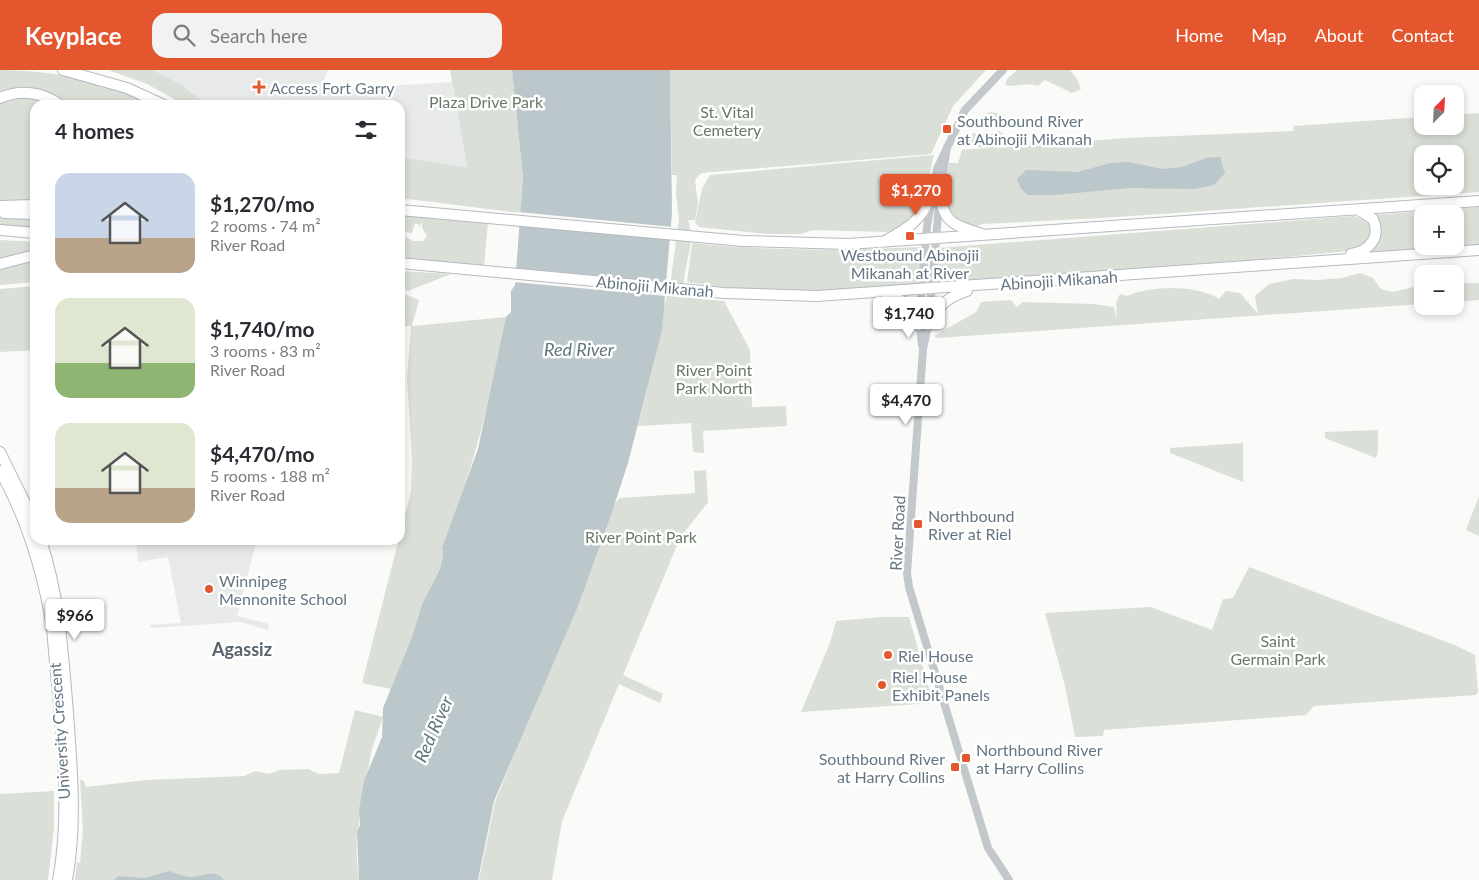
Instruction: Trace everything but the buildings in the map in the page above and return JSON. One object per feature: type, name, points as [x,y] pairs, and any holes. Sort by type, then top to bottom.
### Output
[{"type":"main road","points":[[63,70],[127,88],[153,100]]},
{"type":"main road","points":[[0,98],[12,94],[30,93],[44,96],[51,100]]},
{"type":"main road","points":[[935,195],[950,222],[959,227],[991,236]]},
{"type":"main road","points":[[882,243],[914,223],[924,214],[935,195]]},
{"type":"main road","points":[[405,210],[728,240],[814,244],[931,240],[1479,201]]},
{"type":"main road","points":[[0,206],[30,205]]},
{"type":"main road","points":[[405,207],[451,215]]},
{"type":"main road","points":[[1266,265],[1365,251],[1374,239],[1375,224],[1370,215],[1355,210]]},
{"type":"main road","points":[[0,212],[30,214]]},
{"type":"main road","points":[[0,230],[30,233]]},
{"type":"main road","name":"Abinojii Mikanah","points":[[405,263],[724,293],[792,296],[866,294],[1479,250]]},
{"type":"main road","points":[[0,264],[30,256]]},
{"type":"main road","points":[[866,294],[899,299],[913,309],[924,325],[946,300],[955,294],[984,285]]},
{"type":"main road","points":[[0,452],[30,513]]},
{"type":"main road","name":"University Crescent","points":[[0,471],[30,538]]},
{"type":"main road","name":"University Crescent","points":[[33,545],[48,600],[52,627],[64,801],[62,849],[58,880]]},
{"type":"main road","name":"University Crescent","points":[[42,545],[55,590],[64,648],[73,805],[72,843],[67,880]]},
{"type":"street","name":"River Road","points":[[1003,70],[965,110],[947,148],[935,195],[908,558],[909,587],[988,848],[1009,880]]},
{"type":"shaded area","points":[[153,70],[328,70],[323,82],[338,89],[452,82],[467,167],[405,158],[405,100],[201,100],[180,84]]},
{"type":"shaded area","name":"Winnipeg Mennonite School","points":[[136,545],[256,545],[237,616],[269,624],[268,630],[240,622],[151,628],[150,625],[181,623],[168,557],[138,562]]},
{"type":"green space","points":[[0,70],[39,72],[77,78],[115,89],[140,100],[58,100],[0,95]]},
{"type":"green space","points":[[108,70],[153,70],[180,84],[201,100],[176,100],[147,84]]},
{"type":"green space","name":"Plaza Drive Park","points":[[450,70],[512,70],[523,178],[521,213],[405,199],[405,158],[467,167]]},
{"type":"green space","name":"St. Vital Cemetery","points":[[670,70],[986,70],[953,106],[931,154],[701,173],[695,180],[698,204],[695,220],[688,220],[691,238],[684,278],[684,297],[724,301],[750,350],[752,407],[786,406],[787,426],[703,431],[704,453],[693,452],[691,423],[638,426],[662,331],[663,310],[670,286],[679,219],[676,194],[677,175],[672,175]]},
{"type":"green space","points":[[1017,70],[1070,70],[1076,77],[1081,89],[1072,93],[1045,80],[1038,86],[1029,84],[1005,85],[1007,79]]},
{"type":"green space","points":[[21,97],[41,100],[30,100],[30,200],[0,201],[0,103]]},
{"type":"green space","points":[[990,112],[1003,114],[1006,118],[995,123],[985,124],[983,115]]},
{"type":"green space","points":[[1479,113],[1479,192],[1464,193],[1464,145],[1414,145],[1414,195],[1436,195],[1102,218],[982,224],[974,227],[954,221],[943,198],[949,163],[958,163],[962,150],[988,148],[975,147],[964,141],[974,133],[983,137],[998,131],[1003,133],[1003,141],[996,148],[1127,138],[1293,131],[1294,126],[1414,118],[1414,135],[1464,135],[1464,114]]},
{"type":"green space","points":[[934,155],[925,191],[916,212],[899,228],[887,232],[813,230],[801,234],[767,234],[699,227],[695,223],[702,189],[710,175]]},
{"type":"green space","points":[[1479,207],[1479,247],[1464,248],[1464,208]]},
{"type":"green space","points":[[1414,212],[1414,251],[1368,253],[1375,245],[1377,231],[1374,215]]},
{"type":"green space","points":[[405,215],[488,223],[484,266],[405,259],[405,237],[413,241],[423,241],[427,236],[422,228],[422,221],[419,228],[419,224],[415,224],[412,233],[405,232]]},
{"type":"green space","points":[[0,216],[30,217],[30,229],[0,226]]},
{"type":"green space","points":[[1353,216],[1369,225],[1370,234],[1360,250],[1104,274],[936,285],[937,248]]},
{"type":"green space","points":[[0,240],[30,242],[30,253],[0,261]]},
{"type":"green space","points":[[692,243],[807,250],[921,247],[919,285],[828,290],[744,290],[687,282]]},
{"type":"green space","points":[[30,261],[30,282],[0,285],[0,268]]},
{"type":"green space","points":[[405,271],[451,274],[408,291],[405,290]]},
{"type":"green space","points":[[1360,273],[1373,278],[1381,289],[1393,292],[1414,287],[1414,305],[937,338],[934,336],[976,312],[981,302],[1011,300],[1017,307],[1023,302],[1094,304],[1114,307],[1117,320],[1116,302],[1120,294],[1128,296],[1137,292],[1174,288],[1199,291],[1219,299],[1226,291],[1240,293],[1258,314],[1255,296],[1269,284],[1293,279],[1342,278]]},
{"type":"green space","points":[[1464,283],[1479,283],[1479,300],[1464,301]]},
{"type":"green space","points":[[30,286],[30,350],[0,352],[0,289]]},
{"type":"green space","points":[[405,294],[419,300],[412,326],[506,317],[480,434],[463,491],[442,548],[443,555],[440,569],[422,604],[412,637],[391,689],[362,683],[397,545],[405,545],[405,515],[411,492],[412,458],[407,379],[411,326],[405,326]]},
{"type":"green space","points":[[1378,430],[1378,452],[1376,458],[1325,438],[1325,432]]},
{"type":"green space","points":[[1243,443],[1243,482],[1170,453],[1170,448]]},
{"type":"green space","name":"River Point Park","points":[[706,470],[708,502],[680,538],[623,675],[663,694],[660,703],[619,684],[562,821],[552,880],[479,880],[495,802],[615,503],[620,498],[695,493],[694,471]]},
{"type":"green space","points":[[1479,496],[1479,536],[1466,530]]},
{"type":"green space","name":"Saint Germain Park","points":[[1249,567],[1457,646],[1475,655],[1478,692],[1476,695],[1314,706],[1306,715],[1104,730],[1103,736],[1075,737],[1065,686],[1045,613],[1151,607],[1212,630],[1223,599],[1233,598]]},
{"type":"green space","points":[[909,617],[933,703],[801,712],[830,643],[836,621]]},
{"type":"green space","points":[[355,710],[383,717],[372,749],[359,817],[357,863],[359,880],[75,880],[77,862],[80,863],[83,830],[80,780],[84,781],[86,787],[146,780],[244,776],[255,771],[269,774],[279,770],[308,769],[319,774],[339,773]]},
{"type":"green space","points":[[54,791],[54,828],[48,880],[0,880],[0,794]]},
{"type":"water","name":"Red River","points":[[512,70],[670,70],[672,212],[662,331],[628,463],[612,512],[578,606],[494,801],[478,880],[359,880],[357,832],[360,825],[359,810],[364,781],[382,737],[383,708],[412,637],[422,604],[440,569],[443,555],[442,548],[478,449],[506,317],[511,312],[511,291],[515,285],[523,178]]},
{"type":"water","points":[[1220,157],[1225,173],[1214,185],[1195,189],[1130,188],[1054,195],[1028,195],[1021,189],[1017,179],[1026,170],[1078,172],[1110,163],[1129,162],[1162,169],[1182,167],[1206,158]]},
{"type":"water","points":[[169,871],[189,877],[215,874],[224,880],[114,880],[118,876],[145,878]]},
{"type":"pier","points":[[518,212],[673,227],[672,239],[518,225]]},
{"type":"pier","points":[[513,268],[668,282],[667,296],[513,282]]},
{"type":"place","name":"Access Fort Garry","points":[[259,87]]},
{"type":"place","name":"Southbound River at Abinojii Mikanah","points":[[947,129]]},
{"type":"place","name":"Westbound Abinojii Mikanah at River","points":[[910,236]]},
{"type":"place","name":"Northbound River at Riel","points":[[918,524]]},
{"type":"place","name":"Winnipeg Mennonite School","points":[[209,589]]},
{"type":"place","name":"Riel House","points":[[888,655]]},
{"type":"place","name":"Riel House Exhibit Panels","points":[[882,685]]},
{"type":"place","name":"Northbound River at Harry Collins","points":[[966,758]]},
{"type":"place","name":"Southbound River at Harry Collins","points":[[955,767]]},
{"type":"district","name":"Agassiz","points":[[242,649]]},
{"type":"park label","name":"River Point Park North","points":[[714,378]]}]
